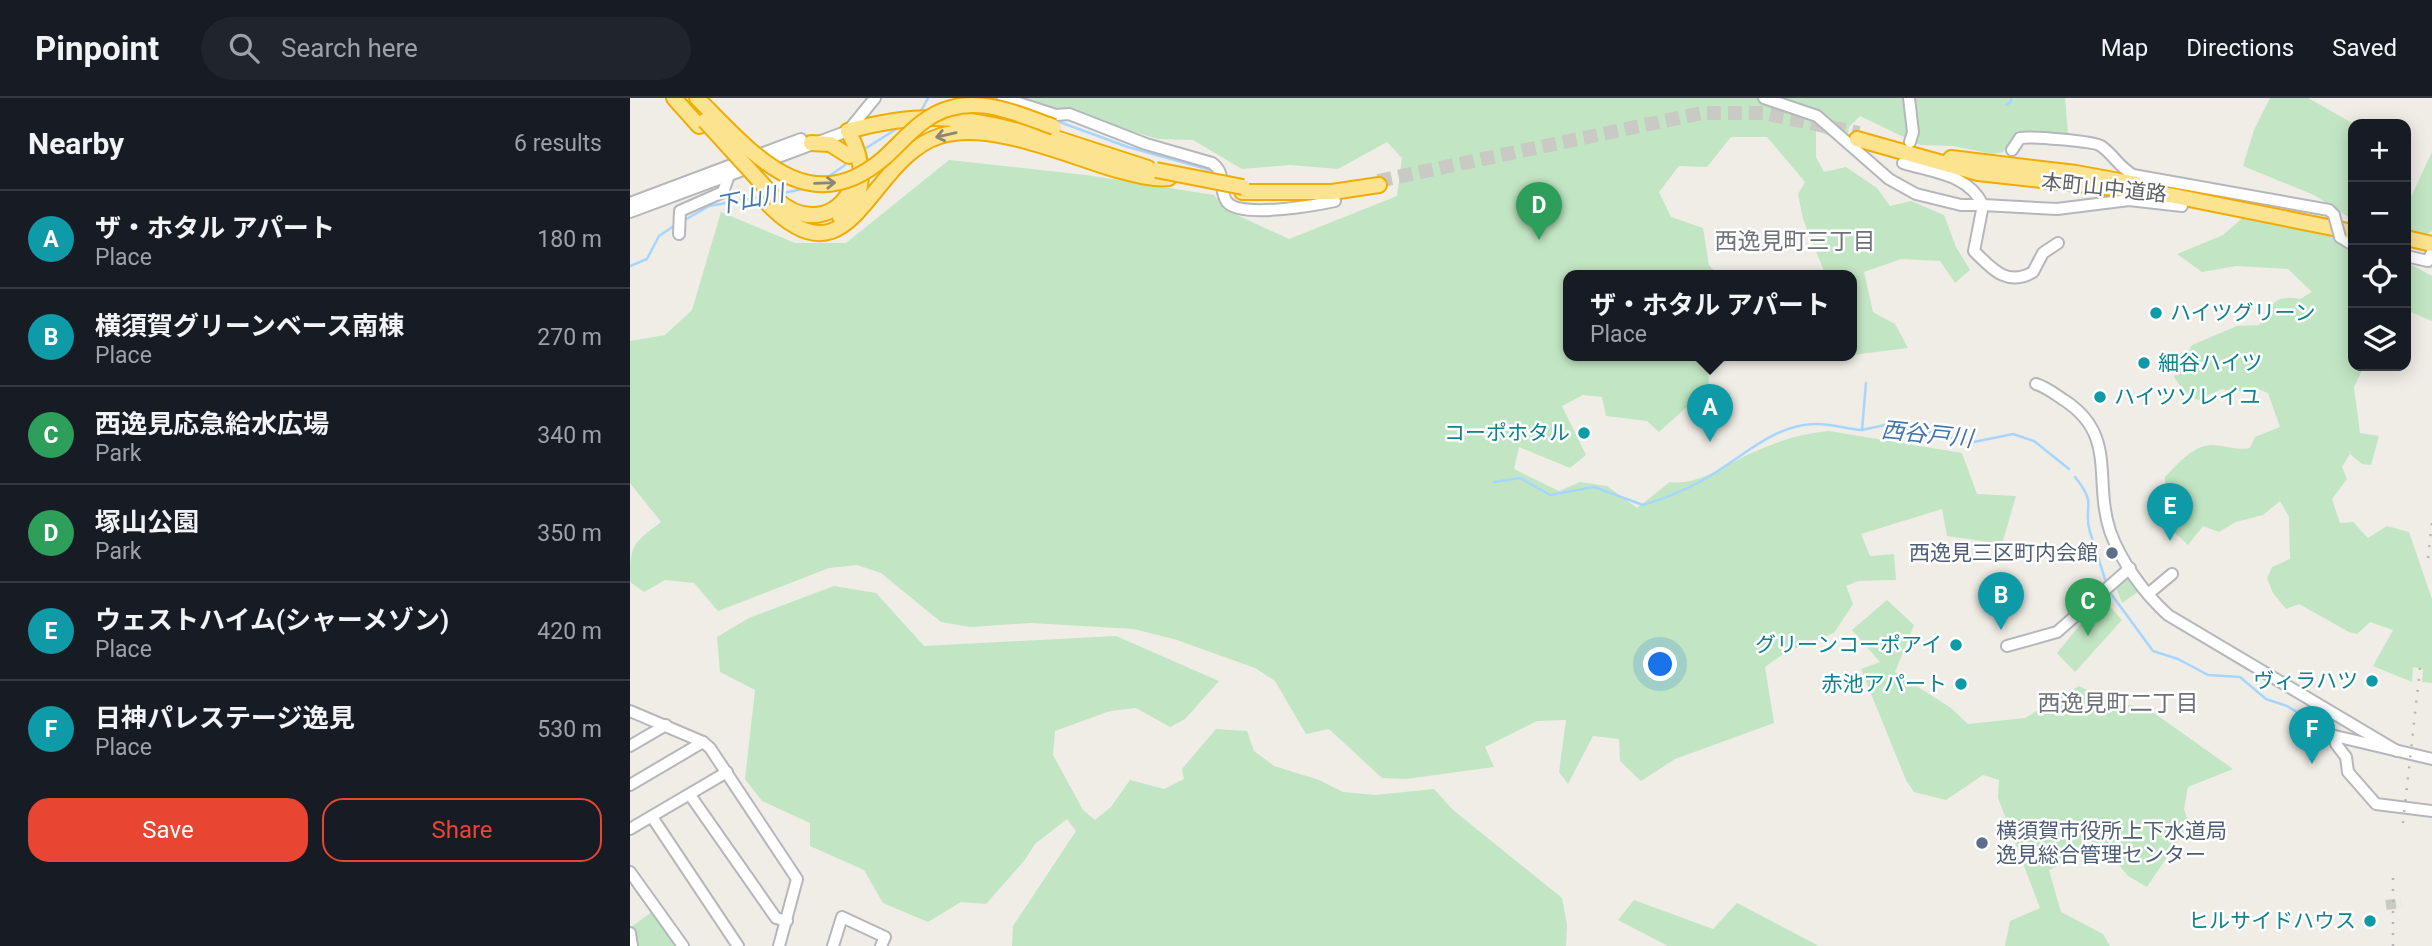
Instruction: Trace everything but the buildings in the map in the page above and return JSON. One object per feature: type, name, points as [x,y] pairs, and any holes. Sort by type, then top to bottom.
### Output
[{"type":"highway","points":[[674,98],[773,169],[795,179],[819,184],[847,181],[866,171],[924,121],[953,107],[996,108],[1054,127],[1158,173]]},
{"type":"highway","points":[[683,98],[704,119],[773,202],[786,222],[812,233],[831,231],[860,211],[902,156],[928,140],[965,131],[1243,189],[1332,192],[1378,183]]},
{"type":"highway","points":[[697,98],[704,119]]},
{"type":"highway","points":[[850,127],[911,114],[995,118],[1158,173]]},
{"type":"highway","points":[[773,202],[793,220],[806,224],[826,224],[850,209],[861,187],[861,168],[850,127]]},
{"type":"highway","points":[[773,202],[809,216],[823,215],[846,199],[852,187],[850,127]]},
{"type":"highway","name":"本町山中道路","points":[[1858,136],[2003,178],[2159,193],[2348,232]]},
{"type":"highway","points":[[811,143],[830,144],[849,156]]},
{"type":"highway","points":[[2411,243],[2432,250]]},
{"type":"street","points":[[630,212],[850,127],[875,98]]},
{"type":"street","points":[[1003,98],[1056,115],[1069,114],[1146,144],[1212,163],[1220,170],[1226,200],[1234,207],[1294,208],[1335,201]]},
{"type":"street","points":[[1764,98],[1817,116],[1889,179],[1916,194],[1961,205],[2057,209],[2129,200],[2182,206]]},
{"type":"street","points":[[1909,98],[1913,132],[1910,142]]},
{"type":"street","points":[[630,203],[850,127]]},
{"type":"street","points":[[2012,150],[2020,138],[2026,136],[2067,142],[2091,141],[2099,144],[2118,166],[2133,175],[2329,210],[2348,231]]},
{"type":"street","points":[[1903,163],[1963,181],[1975,189],[1983,205],[1974,251],[2003,276],[2015,279],[2033,272],[2043,253],[2058,243]]},
{"type":"street","points":[[678,228],[680,211],[723,192],[729,175]]},
{"type":"street","points":[[2411,257],[2428,261],[2432,250]]},
{"type":"street","points":[[2036,384],[2075,407],[2100,442],[2105,513],[2111,534],[2148,594],[2168,615],[2397,751]]},
{"type":"street","points":[[2007,646],[2057,632],[2130,568]]},
{"type":"street","points":[[2148,594],[2172,574]]},
{"type":"street","points":[[630,711],[703,742],[727,772],[794,870],[797,887],[779,946]]},
{"type":"street","points":[[630,746],[666,725]]},
{"type":"street","points":[[2432,760],[2335,736],[2336,744],[2346,757],[2348,772],[2376,804],[2432,811]]},
{"type":"street","points":[[630,785],[703,742]]},
{"type":"street","points":[[630,829],[727,772]]},
{"type":"street","points":[[690,795],[776,918],[787,921]]},
{"type":"street","points":[[652,817],[738,946]]},
{"type":"street","points":[[631,870],[683,946]]},
{"type":"street","points":[[833,946],[842,917],[885,937],[884,945]]},
{"type":"street","points":[[630,933],[632,946]]},
{"type":"green space","points":[[1021,98],[2065,98],[2068,134],[2011,140],[2003,152],[1993,154],[1953,146],[1920,145],[1860,116],[1849,127],[1847,142],[1816,131],[1816,157],[1824,172],[1846,167],[1877,188],[1890,206],[1911,201],[1944,215],[1956,247],[1970,270],[1955,283],[1940,261],[1901,259],[1864,272],[1873,312],[1895,324],[1908,348],[1857,354],[1857,270],[1824,270],[1803,219],[1798,194],[1805,182],[1767,137],[1731,137],[1707,167],[1679,166],[1659,192],[1671,217],[1703,228],[1709,265],[1714,270],[1563,270],[1563,361],[1712,361],[1708,366],[1709,387],[1659,432],[1647,421],[1606,416],[1602,397],[1583,395],[1562,406],[1586,455],[1570,468],[1519,447],[1514,469],[1559,491],[1580,482],[1607,486],[1637,508],[1670,482],[1703,477],[1774,444],[1829,431],[1962,453],[1977,494],[2016,496],[2002,544],[1947,536],[1942,509],[1861,534],[1870,556],[1894,554],[1896,580],[1858,581],[1846,586],[1853,604],[1834,633],[1786,652],[1765,667],[1774,723],[1675,759],[1641,781],[1620,761],[1619,739],[1593,736],[1568,784],[1559,772],[1566,720],[1537,721],[1485,747],[1494,767],[1406,779],[1382,778],[1329,729],[1306,734],[1275,681],[1255,668],[1177,640],[1134,629],[1031,623],[970,627],[941,622],[881,573],[857,565],[829,568],[718,611],[694,583],[665,580],[644,592],[630,582],[635,546],[661,522],[630,483],[630,341],[665,335],[692,310],[721,212],[795,243],[846,243],[949,160],[1086,175],[1214,195],[1224,209],[1289,239],[1397,196],[1402,158],[1387,142],[1338,169],[1290,165],[1242,169],[1193,140],[1158,139]]},
{"type":"green space","points":[[2270,98],[2308,98],[2348,121],[2348,217],[2314,195],[2243,166],[2254,130]]},
{"type":"green space","points":[[2432,152],[2432,231],[2426,235],[2411,232],[2411,197]]},
{"type":"green space","points":[[2246,215],[2328,230],[2348,245],[2348,371],[2362,371],[2354,387],[2360,433],[2379,436],[2371,465],[2362,464],[2350,454],[2342,467],[2347,479],[2332,499],[2340,523],[2353,522],[2368,538],[2387,526],[2409,532],[2432,599],[2432,683],[2422,682],[2423,669],[2413,667],[2412,682],[2373,666],[2393,630],[2370,622],[2357,634],[2299,604],[2286,609],[2273,593],[2267,578],[2272,567],[2290,559],[2289,517],[2280,501],[2263,515],[2236,522],[2219,532],[2203,526],[2188,545],[2168,526],[2165,477],[2185,457],[2197,449],[2211,445],[2250,448],[2255,437],[2280,427],[2268,393],[2253,387],[2236,392],[2222,389],[2198,400],[2185,393],[2174,377],[2192,345],[2237,326],[2259,325],[2279,300],[2300,299],[2312,292],[2288,269],[2236,266],[2202,272],[2177,254],[2223,235]]},
{"type":"green space","points":[[2411,265],[2432,276],[2432,321],[2411,312]]},
{"type":"green space","points":[[2129,571],[2142,589],[2122,603],[2114,583]]},
{"type":"green space","points":[[834,586],[876,593],[924,646],[1116,636],[1219,681],[1185,719],[1170,727],[1136,708],[1110,711],[1055,731],[1053,755],[1083,810],[1095,820],[1111,807],[1130,780],[1164,789],[1184,779],[1182,769],[1216,729],[1247,731],[1254,751],[1274,766],[1319,780],[1343,792],[1375,795],[1434,789],[1453,810],[1562,898],[1567,925],[1566,946],[1012,946],[1013,926],[1076,831],[1067,819],[1035,844],[1024,861],[986,904],[961,902],[928,922],[883,903],[864,870],[810,846],[810,823],[762,801],[745,779],[755,690],[720,672],[717,637],[749,618]]},
{"type":"green space","points":[[2102,598],[2122,620],[2075,672],[2057,653]]},
{"type":"green space","points":[[1887,600],[1914,625],[1895,672],[1951,708],[1968,724],[2025,718],[2079,686],[2111,702],[2147,708],[2233,769],[2188,787],[2184,809],[2189,824],[2147,887],[2128,876],[2101,844],[2049,870],[2061,912],[2103,934],[2110,946],[2005,946],[2010,921],[2040,908],[1998,798],[1999,780],[1983,775],[1946,800],[1914,792],[1906,780],[1861,669],[1880,662],[1852,630]]},
{"type":"green space","points":[[1634,900],[1713,929],[1737,903],[1819,946],[1668,946],[1618,920]]},
{"type":"green space","points":[[657,908],[683,946],[632,946],[630,928]]},
{"type":"waterway","name":"下山川","points":[[920,113],[928,98]]},
{"type":"waterway","points":[[979,98],[1002,101]]},
{"type":"waterway","points":[[2006,105],[2011,102],[2011,98]]},
{"type":"waterway","points":[[1054,120],[1128,147],[1214,171]]},
{"type":"waterway","name":"下山川","points":[[863,150],[898,128]]},
{"type":"waterway","name":"下山川","points":[[828,177],[845,165]]},
{"type":"waterway","name":"下山川","points":[[779,194],[807,188]]},
{"type":"waterway","name":"下山川","points":[[683,221],[709,206],[766,196]]},
{"type":"waterway","name":"下山川","points":[[630,266],[647,259],[659,236],[677,224]]},
{"type":"waterway","name":"西谷戸川","points":[[1866,383],[1862,430],[1885,425],[1939,434],[1969,443],[2013,434],[2034,441],[2069,469]]},
{"type":"waterway","points":[[1494,482],[1520,478],[1550,495],[1594,487],[1643,505],[1696,484],[1784,430],[1820,424],[1862,430]]},
{"type":"waterway","name":"西谷戸川","points":[[2075,477],[2088,500],[2090,532],[2107,585]]},
{"type":"waterway","name":"西谷戸川","points":[[2109,591],[2153,651],[2178,659],[2208,675],[2240,677],[2266,699],[2287,706],[2328,731]]},
{"type":"tunnel","points":[[1378,181],[1702,113],[1763,113],[1859,133]]},
{"type":"tunnel","points":[[2386,905],[2401,903]]},
{"type":"railway","points":[[2428,558],[2432,522]]},
{"type":"railway","points":[[2403,823],[2420,668]]},
{"type":"railway","points":[[2393,875],[2393,946]]},
{"type":"place","name":"塚山公園","points":[[1539,240]]},
{"type":"place","name":"ハイツグリーン","points":[[2156,313]]},
{"type":"place","name":"細谷ハイツ","points":[[2144,363]]},
{"type":"place","name":"ハイツソレイユ","points":[[2100,397]]},
{"type":"place","name":"コーポホタル","points":[[1584,433]]},
{"type":"place","name":"ザ・ホタル アパート","points":[[1710,442]]},
{"type":"place","name":"ウェストハイム(シャーメゾン)","points":[[2170,541]]},
{"type":"place","name":"西逸見三区町内会館","points":[[2112,553]]},
{"type":"place","name":"横須賀グリーンベース南棟","points":[[2001,630]]},
{"type":"place","name":"西逸見応急給水広場","points":[[2088,636]]},
{"type":"place","name":"グリーンコーポアイ","points":[[1956,645]]},
{"type":"place","name":"ヴィラハツ","points":[[2372,681]]},
{"type":"place","name":"赤池アパート","points":[[1961,684]]},
{"type":"place","name":"日神パレステージ逸見","points":[[2312,764]]},
{"type":"place","name":"横須賀市役所上下水道局 逸見総合管理センター","points":[[1982,843]]},
{"type":"place","name":"ヒルサイドハウス","points":[[2370,921]]},
{"type":"district","name":"西逸見町三丁目","points":[[1795,241]]},
{"type":"district","name":"西逸見町二丁目","points":[[2118,703]]}]
